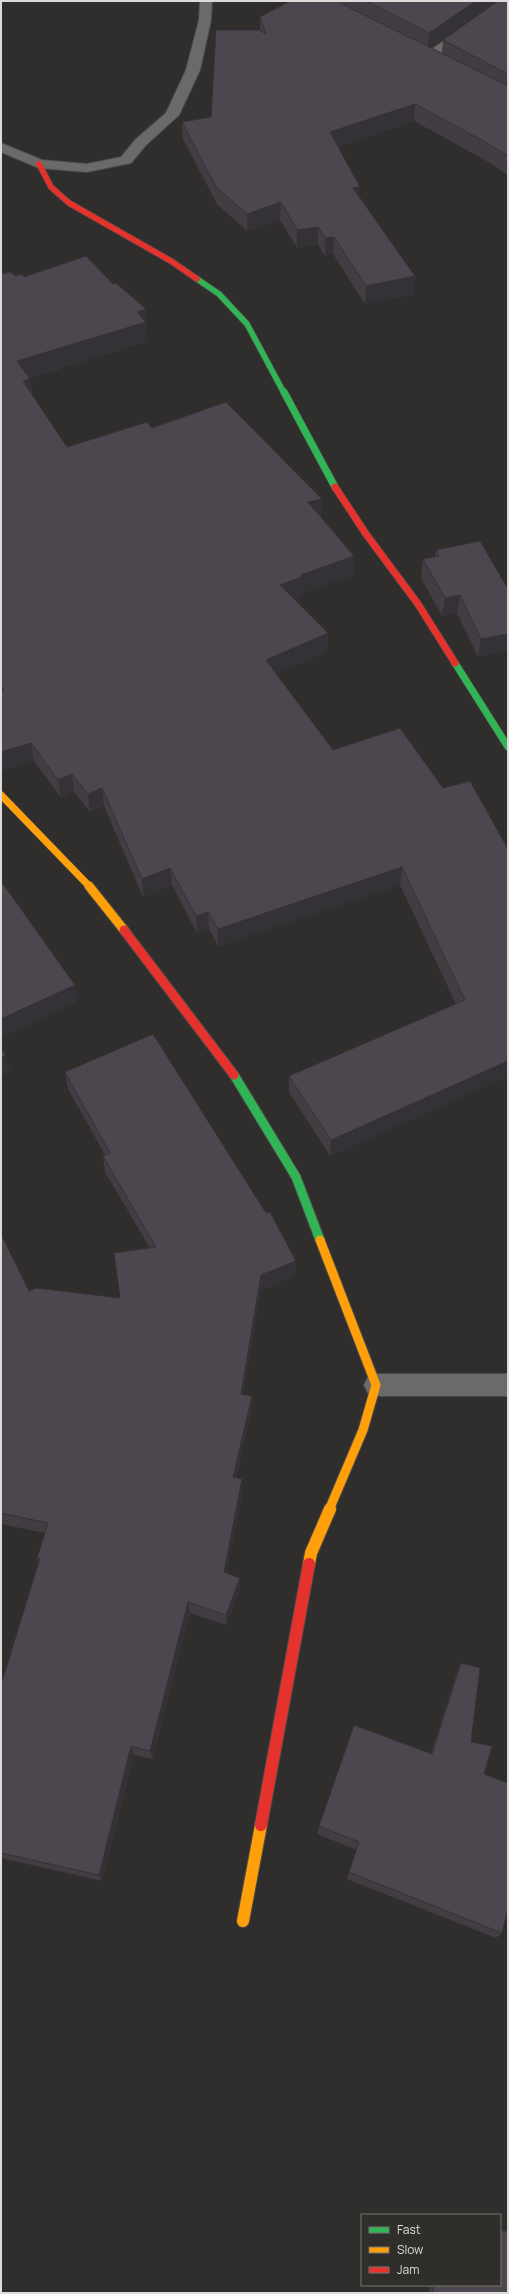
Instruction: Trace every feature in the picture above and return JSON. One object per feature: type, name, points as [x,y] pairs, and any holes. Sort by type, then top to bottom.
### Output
[{"type":"street","points":[[1,147],[39,164],[87,168],[126,160],[140,142],[172,115],[194,70],[205,20],[206,1]]},
{"type":"street","points":[[430,57],[508,2]]},
{"type":"street","points":[[39,164],[51,187],[69,203],[171,261],[219,294],[247,324],[334,486],[366,534],[418,604],[508,747]]},
{"type":"street","points":[[1,795],[94,892],[230,1068],[296,1177],[376,1385],[363,1430],[311,1553],[242,1921]]},
{"type":"street","points":[[376,1385],[508,1385]]},
{"type":"building","points":[[290,1],[339,1],[344,5],[508,86],[508,156],[415,104],[330,132],[360,187],[353,188],[415,276],[366,286],[334,237],[325,238],[318,227],[297,230],[281,202],[247,214],[216,187],[182,122],[211,117],[216,30],[259,30],[266,34],[260,17]]},
{"type":"building","points":[[367,1],[476,1],[429,33]]},
{"type":"building","points":[[498,1],[508,1],[508,74],[443,40]]},
{"type":"building","points":[[86,256],[113,284],[116,283],[146,309],[137,312],[146,322],[17,361],[30,379],[23,381],[67,447],[147,422],[152,428],[226,402],[322,499],[308,502],[354,556],[301,575],[302,577],[280,585],[328,633],[266,660],[333,750],[400,728],[443,788],[470,781],[508,849],[508,1061],[331,1140],[289,1076],[465,1000],[402,867],[218,929],[208,912],[196,916],[170,868],[142,879],[102,788],[88,794],[72,774],[58,780],[31,743],[1,752],[1,691],[4,690],[1,686],[1,274],[11,272],[15,276],[22,274],[24,277]]},
{"type":"building","points":[[480,541],[508,589],[508,634],[481,639],[460,595],[445,598],[423,559],[439,556],[436,550]]},
{"type":"building","points":[[1,881],[75,985],[1,1019]]},
{"type":"building","points":[[153,1034],[266,1213],[270,1212],[296,1261],[261,1275],[241,1394],[252,1396],[233,1477],[242,1479],[224,1572],[240,1578],[226,1615],[188,1602],[150,1751],[131,1746],[99,1875],[1,1853],[1,1685],[40,1558],[37,1558],[48,1523],[1,1513],[1,1234],[29,1291],[36,1288],[120,1298],[114,1253],[156,1247],[103,1156],[110,1153],[65,1072]]},
{"type":"building","points":[[1,1048],[6,1055],[1,1058]]},
{"type":"building","points":[[461,1663],[480,1668],[471,1742],[492,1746],[484,1774],[508,1783],[508,1909],[502,1933],[349,1872],[359,1842],[319,1826],[354,1725],[432,1754]]},
{"type":"building","points":[[501,2231],[508,2231],[508,2293],[433,2293],[433,2286],[501,2286]]},
{"type":"traffic: fast","points":[[197,279],[219,294],[247,324],[335,487]]},
{"type":"traffic: fast","points":[[455,663],[508,747]]},
{"type":"traffic: fast","points":[[234,1075],[296,1177],[320,1240]]},
{"type":"traffic: slow","points":[[1,795],[95,892],[124,930]]},
{"type":"traffic: slow","points":[[309,1564],[311,1553],[363,1430],[376,1385],[320,1240]]},
{"type":"traffic: slow","points":[[243,1921],[261,1825]]},
{"type":"traffic: jam","points":[[39,164],[51,187],[69,203],[171,261],[197,279]]},
{"type":"traffic: jam","points":[[335,487],[366,534],[418,604],[455,663]]},
{"type":"traffic: jam","points":[[124,930],[234,1075]]},
{"type":"traffic: jam","points":[[261,1825],[309,1564]]}]
